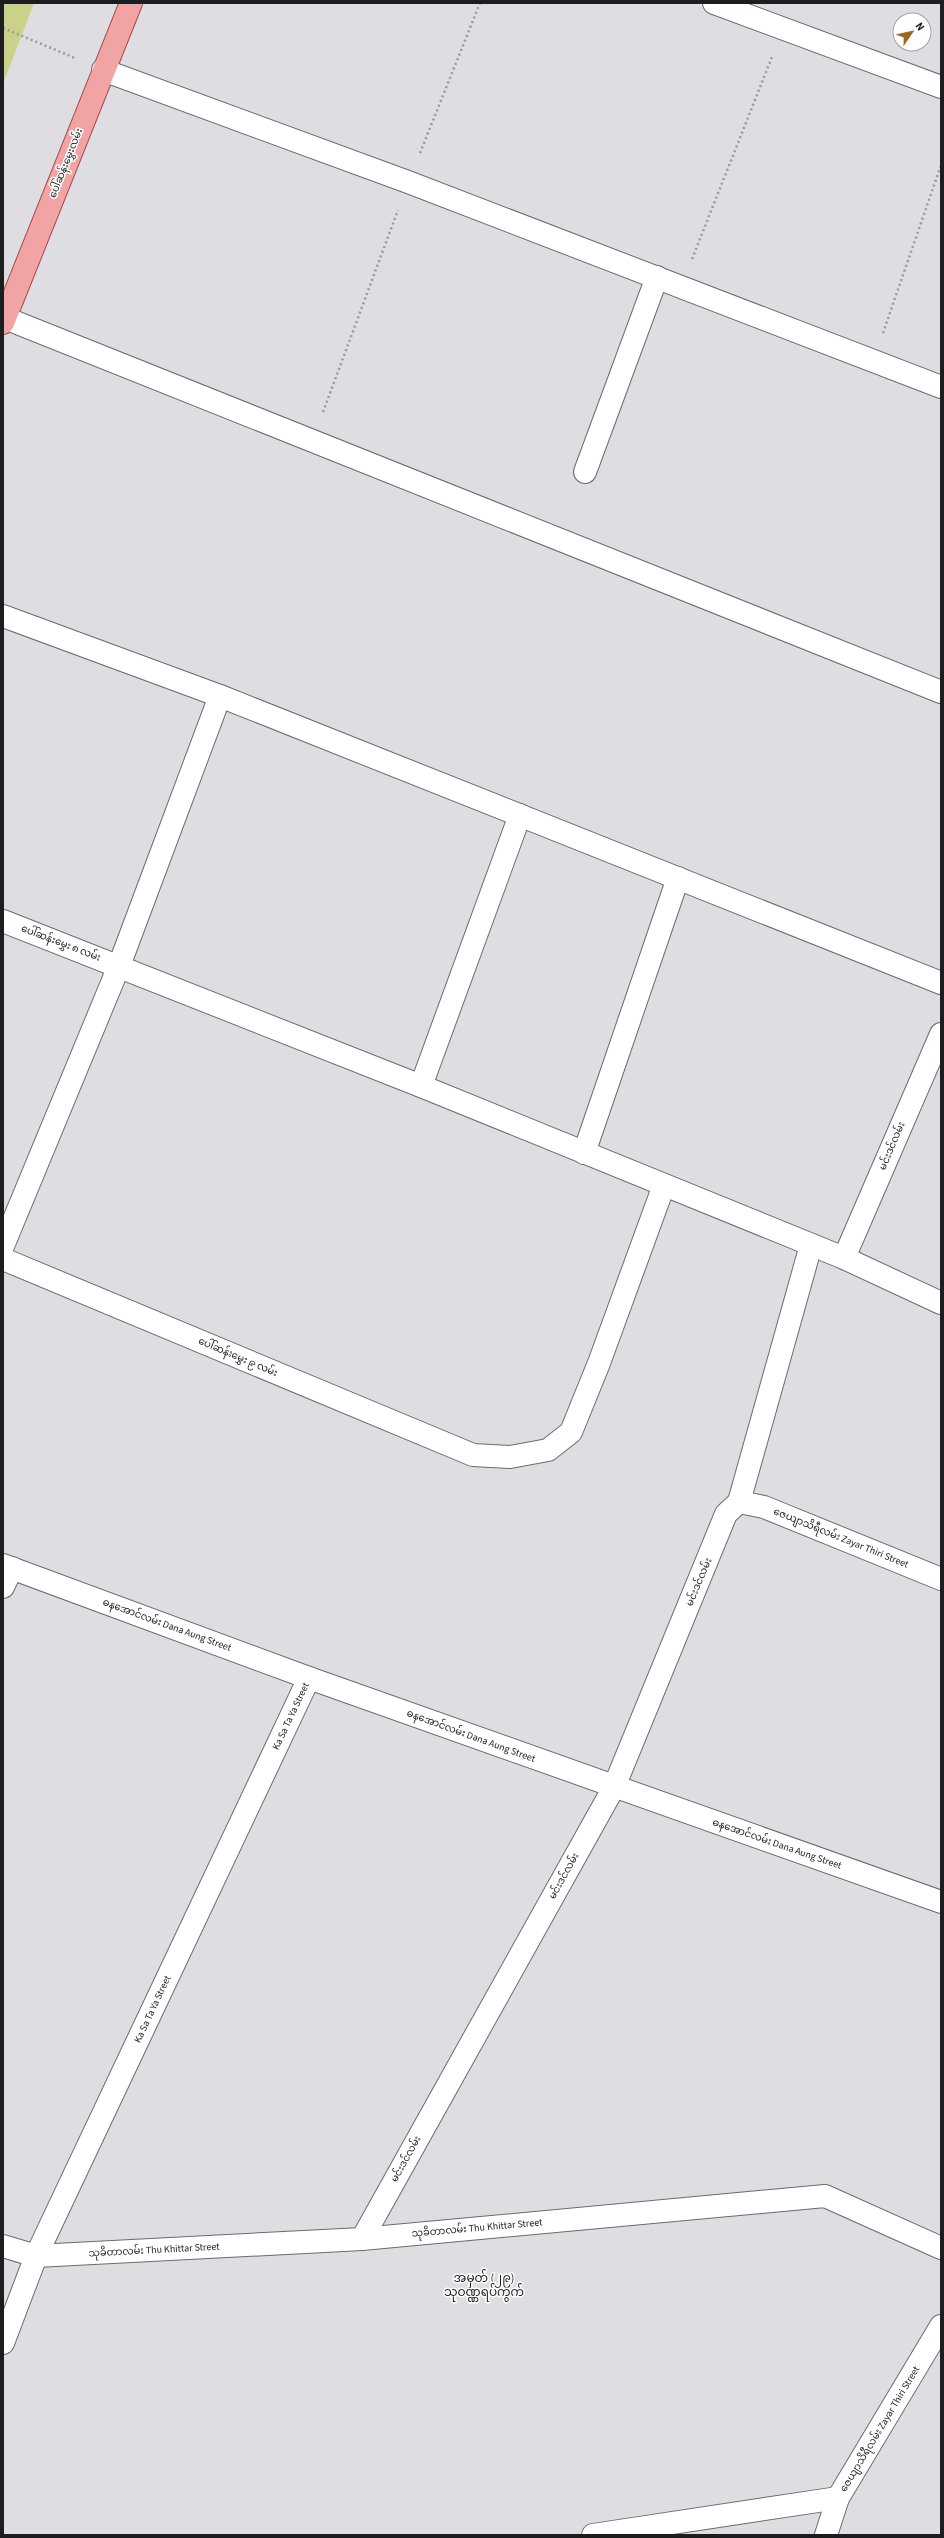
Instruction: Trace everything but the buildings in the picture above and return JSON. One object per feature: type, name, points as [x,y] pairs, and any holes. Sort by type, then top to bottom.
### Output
[{"type":"main road","name":"ပေါ်ဆန်းမွှေးလမ်း","points":[[4,321],[131,3]]},
{"type":"street","points":[[714,3],[941,87]]},
{"type":"street","points":[[103,70],[408,182],[941,387]]},
{"type":"street","points":[[585,472],[657,277]]},
{"type":"street","points":[[4,321],[312,440],[941,692]]},
{"type":"street","points":[[3,616],[220,696],[941,983]]},
{"type":"street","points":[[3,1246],[119,966],[220,696]]},
{"type":"street","points":[[421,1086],[520,815]]},
{"type":"street","points":[[584,1153],[678,878]]},
{"type":"street","name":"ပေါ်ဆန်းမွှေး ၈ လမ်း","points":[[3,920],[421,1086],[844,1258],[941,1303]]},
{"type":"street","name":"မင်းဒင်လမ်း","points":[[844,1258],[941,1034]]},
{"type":"street","name":"ပေါ်ဆန်းမွှေး ၉ လမ်း","points":[[3,1259],[473,1455],[510,1456],[548,1450],[571,1432],[599,1363],[664,1186]]},
{"type":"street","points":[[739,1502],[811,1245]]},
{"type":"street","name":"မင်းဒင်လမ်း","points":[[362,2239],[614,1786],[726,1514],[739,1502]]},
{"type":"street","name":"ဇေယျာသိရီလမ်း Zayar Thiri Street","points":[[739,1502],[764,1508],[941,1579]]},
{"type":"street","name":"ဓနအောင်လမ်း Dana Aung Street","points":[[6,1573],[309,1678],[941,1902]]},
{"type":"street","name":"Ka Sa Ta Ya Street","points":[[3,2344],[36,2256],[309,1678]]},
{"type":"street","name":"သုခိတာလမ်း Thu Khittar Street","points":[[3,2246],[36,2256],[362,2239],[825,2196],[941,2248]]},
{"type":"street","name":"ဇေယျာသိရီလမ်း Zayar Thiri Street","points":[[826,2535],[838,2498],[941,2326]]},
{"type":"street","points":[[592,2535],[838,2498]]},
{"type":"path","points":[[312,440],[408,182],[480,3]]},
{"type":"path","points":[[3,28],[103,70]]},
{"type":"path","points":[[681,287],[783,29]]},
{"type":"path","points":[[873,361],[941,165]]},
{"type":"green space","points":[[3,3],[34,3],[3,84]]},
{"type":"district","name":"အမှတ် (၂၉) သုဝဏ္ဏရပ်ကွက်","points":[[484,2285]]}]
